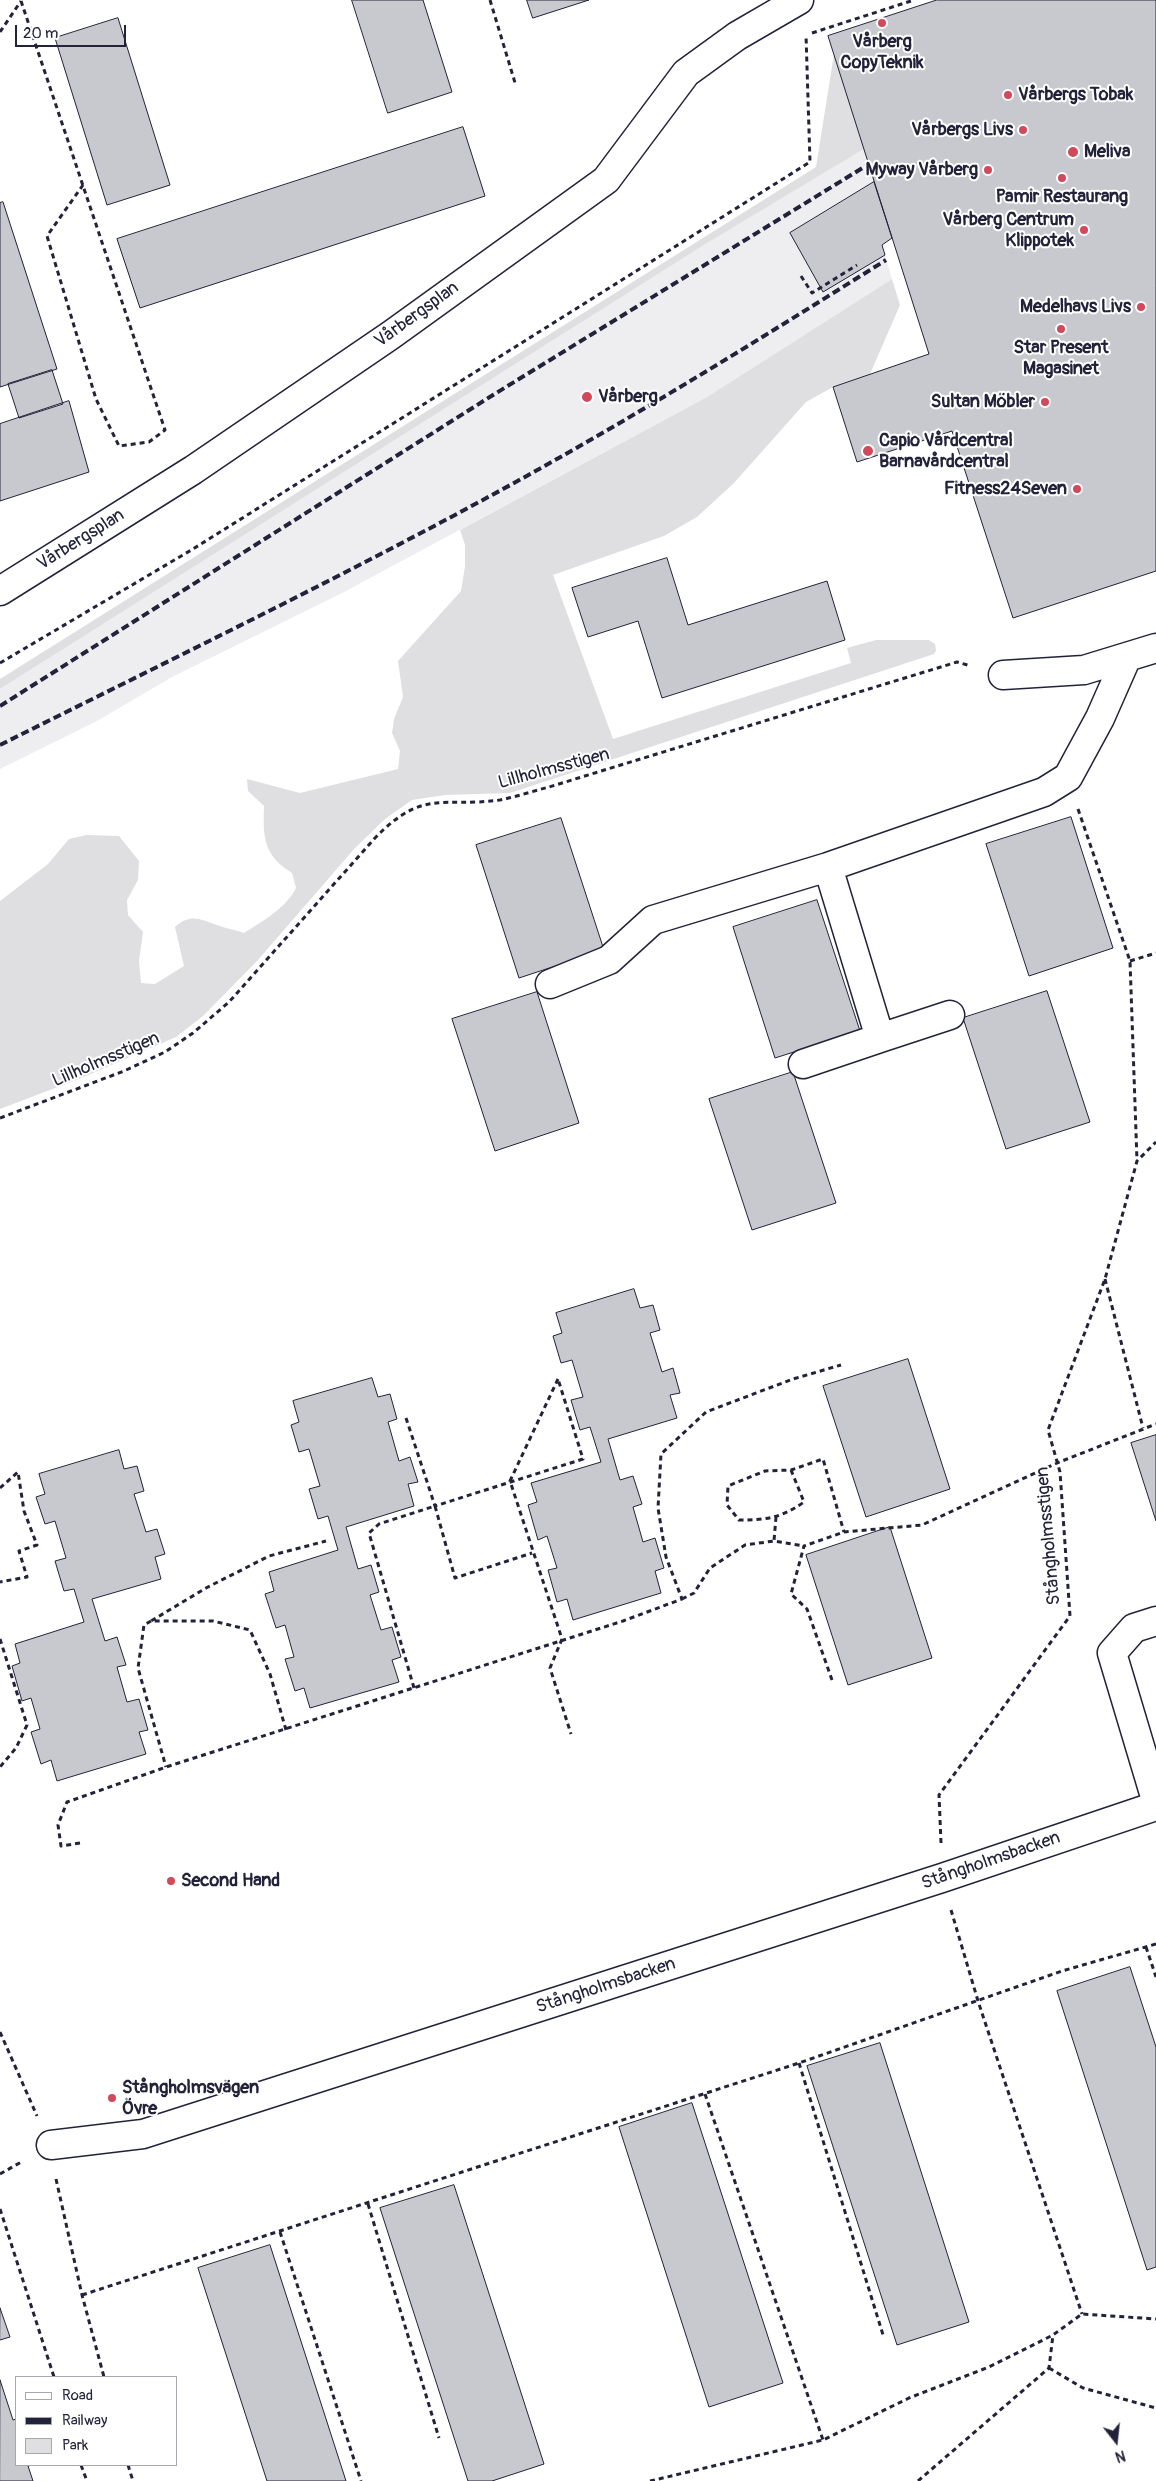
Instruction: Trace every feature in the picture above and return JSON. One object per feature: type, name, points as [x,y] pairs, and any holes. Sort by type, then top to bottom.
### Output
[{"type":"street","name":"Vårbergsplan","points":[[0,591],[193,470],[391,335],[606,180],[686,73],[737,36],[800,0]]},
{"type":"street","points":[[1003,675],[1084,670],[1126,659],[1156,648]]},
{"type":"street","points":[[550,984],[609,960],[653,920],[828,867],[1044,792],[1068,777],[1100,718],[1126,659]]},
{"type":"street","points":[[828,867],[880,1038]]},
{"type":"street","points":[[803,1064],[950,1016]]},
{"type":"street","points":[[1156,1621],[1134,1628],[1112,1653],[1156,1800]]},
{"type":"street","name":"Stångholmsbacken","points":[[51,2146],[143,2134],[942,1878],[1156,1806]]},
{"type":"path","points":[[0,32],[21,0]]},
{"type":"path","points":[[21,0],[83,185],[165,430],[149,442],[119,446],[96,399],[47,236],[83,185]]},
{"type":"path","points":[[490,0],[516,86]]},
{"type":"path","points":[[0,663],[202,544],[810,162],[805,36],[914,0]]},
{"type":"path","points":[[801,276],[812,293],[857,265]]},
{"type":"path","name":"Lillholmsstigen","points":[[0,1118],[124,1071],[165,1052],[193,1033],[229,1002],[388,824],[411,808],[431,802],[500,800],[549,788],[957,662],[1003,675]]},
{"type":"path","points":[[1068,777],[1130,961],[1137,1161]]},
{"type":"path","points":[[1130,961],[1156,953]]},
{"type":"path","name":"Stångholmsstigen","points":[[1082,2314],[978,2001],[942,1878],[939,1795],[1070,1616],[1060,1472],[1048,1430],[1105,1279],[1137,1161],[1156,1142]]},
{"type":"path","points":[[1105,1279],[1143,1428]]},
{"type":"path","points":[[682,1599],[666,1556],[658,1508],[662,1454],[706,1412],[793,1378],[841,1365]]},
{"type":"path","points":[[414,1688],[368,1532],[379,1524],[510,1481],[583,1459],[558,1379],[510,1481],[532,1553],[562,1639],[550,1668],[571,1734]]},
{"type":"path","points":[[406,1418],[435,1506],[455,1578],[532,1553]]},
{"type":"path","points":[[80,1843],[61,1846],[58,1825],[67,1802],[166,1767],[623,1621],[682,1599],[694,1593],[710,1568],[745,1545],[774,1540],[804,1546],[844,1532],[922,1525],[1057,1463],[1156,1424]]},
{"type":"path","points":[[791,1470],[804,1502],[790,1511],[767,1520],[739,1520],[727,1506],[728,1486],[765,1471],[791,1470],[823,1459],[844,1532]]},
{"type":"path","points":[[0,1488],[18,1472],[24,1511],[37,1545],[19,1551],[27,1577],[0,1582]]},
{"type":"path","points":[[774,1540],[776,1517]]},
{"type":"path","points":[[166,1767],[138,1668],[144,1625],[206,1588],[269,1556],[326,1542]]},
{"type":"path","points":[[804,1546],[791,1594],[807,1609],[832,1680]]},
{"type":"path","points":[[151,1621],[213,1621],[250,1630],[270,1674],[286,1730]]},
{"type":"path","points":[[0,1639],[26,1725],[16,1748],[0,1767]]},
{"type":"path","points":[[82,2295],[705,2094],[1062,1972],[1156,1944]]},
{"type":"path","points":[[1146,1947],[1156,1977]]},
{"type":"path","points":[[0,2032],[51,2146],[82,2295],[104,2376]]},
{"type":"path","points":[[799,2063],[884,2338]]},
{"type":"path","points":[[705,2094],[824,2440]]},
{"type":"path","points":[[368,2204],[439,2438]]},
{"type":"path","points":[[0,2209],[54,2376]]},
{"type":"path","points":[[280,2232],[361,2481]]},
{"type":"path","points":[[650,2481],[824,2440],[909,2398],[989,2367],[1053,2334],[1082,2314],[1156,2319]]},
{"type":"path","points":[[918,2481],[1049,2368],[1053,2334]]},
{"type":"path","points":[[1049,2368],[1083,2388],[1156,2408]]},
{"type":"path","points":[[82,2466],[87,2481]]},
{"type":"path","points":[[128,2466],[133,2481]]},
{"type":"shaded area","points":[[864,149],[874,182],[790,233],[885,255],[892,279],[707,397],[344,592],[172,677],[97,721],[0,769],[0,689],[704,245]]},
{"type":"green space","points":[[834,54],[864,149],[704,245],[0,689],[0,679],[816,167]]},
{"type":"green space","points":[[892,279],[900,305],[870,374],[833,387],[806,402],[734,483],[697,517],[664,536],[553,575],[613,739],[851,663],[847,648],[876,640],[929,640],[935,644],[936,651],[934,654],[510,793],[445,795],[412,800],[385,819],[355,848],[257,961],[203,1016],[176,1037],[84,1077],[0,1109],[0,901],[48,864],[69,839],[86,835],[119,836],[139,861],[138,880],[127,900],[128,915],[143,932],[139,961],[141,983],[155,984],[184,966],[175,927],[181,922],[197,919],[244,933],[266,919],[286,902],[296,888],[292,873],[282,866],[270,852],[265,836],[264,806],[248,791],[247,779],[300,793],[398,769],[400,751],[392,733],[394,719],[403,697],[398,661],[461,591],[465,566],[465,545],[460,530],[707,397]]},
{"type":"building","points":[[352,0],[423,0],[452,92],[388,113]]},
{"type":"building","points":[[527,0],[589,0],[533,18]]},
{"type":"building","points":[[937,0],[1156,0],[1156,571],[1013,618],[952,431],[857,462],[833,387],[929,354],[828,36]]},
{"type":"building","points":[[118,18],[170,185],[107,205],[55,38]]},
{"type":"building","points":[[463,127],[485,196],[140,308],[117,239]]},
{"type":"building","points":[[874,182],[892,238],[882,245],[885,255],[823,292],[790,233]]},
{"type":"building","points":[[3,202],[57,369],[0,387],[0,203]]},
{"type":"building","points":[[52,370],[63,404],[19,418],[8,384]]},
{"type":"building","points":[[69,401],[89,472],[0,501],[0,424]]},
{"type":"building","points":[[667,558],[688,625],[827,581],[845,640],[662,698],[638,621],[588,637],[572,588]]},
{"type":"building","points":[[1071,817],[1113,948],[1029,976],[986,844]]},
{"type":"building","points":[[561,818],[604,950],[519,978],[476,845]]},
{"type":"building","points":[[817,900],[860,1031],[775,1058],[733,927]]},
{"type":"building","points":[[1047,991],[1090,1122],[1006,1149],[963,1018]]},
{"type":"building","points":[[537,992],[579,1123],[495,1151],[452,1019]]},
{"type":"building","points":[[793,1072],[836,1203],[752,1230],[709,1099]]},
{"type":"building","points":[[634,1289],[640,1308],[653,1305],[660,1330],[650,1333],[662,1372],[673,1368],[680,1393],[670,1395],[677,1418],[608,1439],[620,1480],[633,1476],[642,1504],[633,1507],[643,1542],[655,1538],[664,1568],[655,1571],[661,1593],[573,1620],[567,1599],[557,1602],[548,1570],[557,1568],[547,1536],[538,1540],[528,1505],[537,1502],[531,1483],[601,1462],[590,1427],[580,1430],[571,1400],[583,1397],[572,1360],[561,1363],[553,1336],[562,1333],[556,1313]]},
{"type":"building","points":[[908,1359],[950,1489],[866,1517],[823,1386]]},
{"type":"building","points":[[372,1378],[378,1397],[390,1394],[397,1419],[388,1422],[399,1461],[410,1457],[418,1482],[408,1484],[414,1506],[346,1527],[358,1569],[371,1565],[379,1592],[370,1595],[381,1630],[392,1627],[401,1657],[392,1660],[399,1682],[310,1708],[304,1688],[295,1691],[285,1659],[294,1657],[285,1625],[276,1628],[265,1594],[274,1591],[269,1572],[338,1550],[328,1516],[318,1519],[309,1489],[320,1486],[309,1449],[299,1452],[291,1425],[299,1422],[293,1401]]},
{"type":"building","points":[[1156,1435],[1156,1521],[1131,1443]]},
{"type":"building","points":[[119,1450],[124,1469],[137,1466],[144,1491],[134,1494],[146,1532],[157,1529],[165,1554],[155,1557],[161,1579],[92,1599],[105,1641],[117,1637],[126,1665],[117,1667],[127,1702],[139,1699],[148,1730],[139,1732],[146,1754],[57,1781],[51,1760],[41,1764],[31,1732],[40,1729],[31,1698],[22,1701],[12,1666],[20,1663],[15,1644],[84,1622],[74,1589],[64,1591],[55,1561],[66,1558],[55,1521],[45,1524],[36,1497],[45,1494],[39,1474]]},
{"type":"building","points":[[890,1527],[932,1658],[848,1685],[806,1555]]},
{"type":"building","points":[[1130,1967],[1156,2047],[1156,2267],[1147,2270],[1057,1991]]},
{"type":"building","points":[[880,2043],[969,2322],[897,2345],[807,2066]]},
{"type":"building","points":[[692,2103],[783,2383],[709,2407],[619,2127]]},
{"type":"building","points":[[454,2185],[544,2464],[492,2481],[468,2481],[380,2208]]},
{"type":"building","points":[[270,2245],[346,2481],[267,2481],[198,2268]]},
{"type":"building","points":[[0,2308],[10,2337],[0,2340]]},
{"type":"building","points":[[0,2380],[13,2420],[15,2419],[15,2466],[28,2466],[33,2481],[0,2481]]},
{"type":"railway","points":[[0,706],[493,395],[869,164]]},
{"type":"railway","points":[[0,745],[316,587],[503,489],[648,406],[886,260]]},
{"type":"place","name":"Vårberg CopyTeknik","points":[[882,23]]},
{"type":"place","name":"Vårbergs Tobak","points":[[1008,95]]},
{"type":"place","name":"Vårbergs Livs","points":[[1023,130]]},
{"type":"place","name":"Meliva","points":[[1073,152]]},
{"type":"place","name":"Myway Vårberg","points":[[988,170]]},
{"type":"place","name":"Pamir Restaurang","points":[[1062,178]]},
{"type":"place","name":"Vårberg Centrum Klippotek","points":[[1084,230]]},
{"type":"place","name":"Medelhavs Livs","points":[[1141,307]]},
{"type":"place","name":"Star Present Magasinet","points":[[1061,329]]},
{"type":"place","name":"Vårberg","points":[[587,397]]},
{"type":"place","name":"Sultan Möbler","points":[[1045,402]]},
{"type":"place","name":"Capio Vårdcentral Barnavårdcentral","points":[[868,451]]},
{"type":"place","name":"Fitness24Seven","points":[[1077,489]]},
{"type":"place","name":"Second Hand","points":[[171,1881]]},
{"type":"place","name":"Stångholmsvägen Övre","points":[[112,2098]]}]
